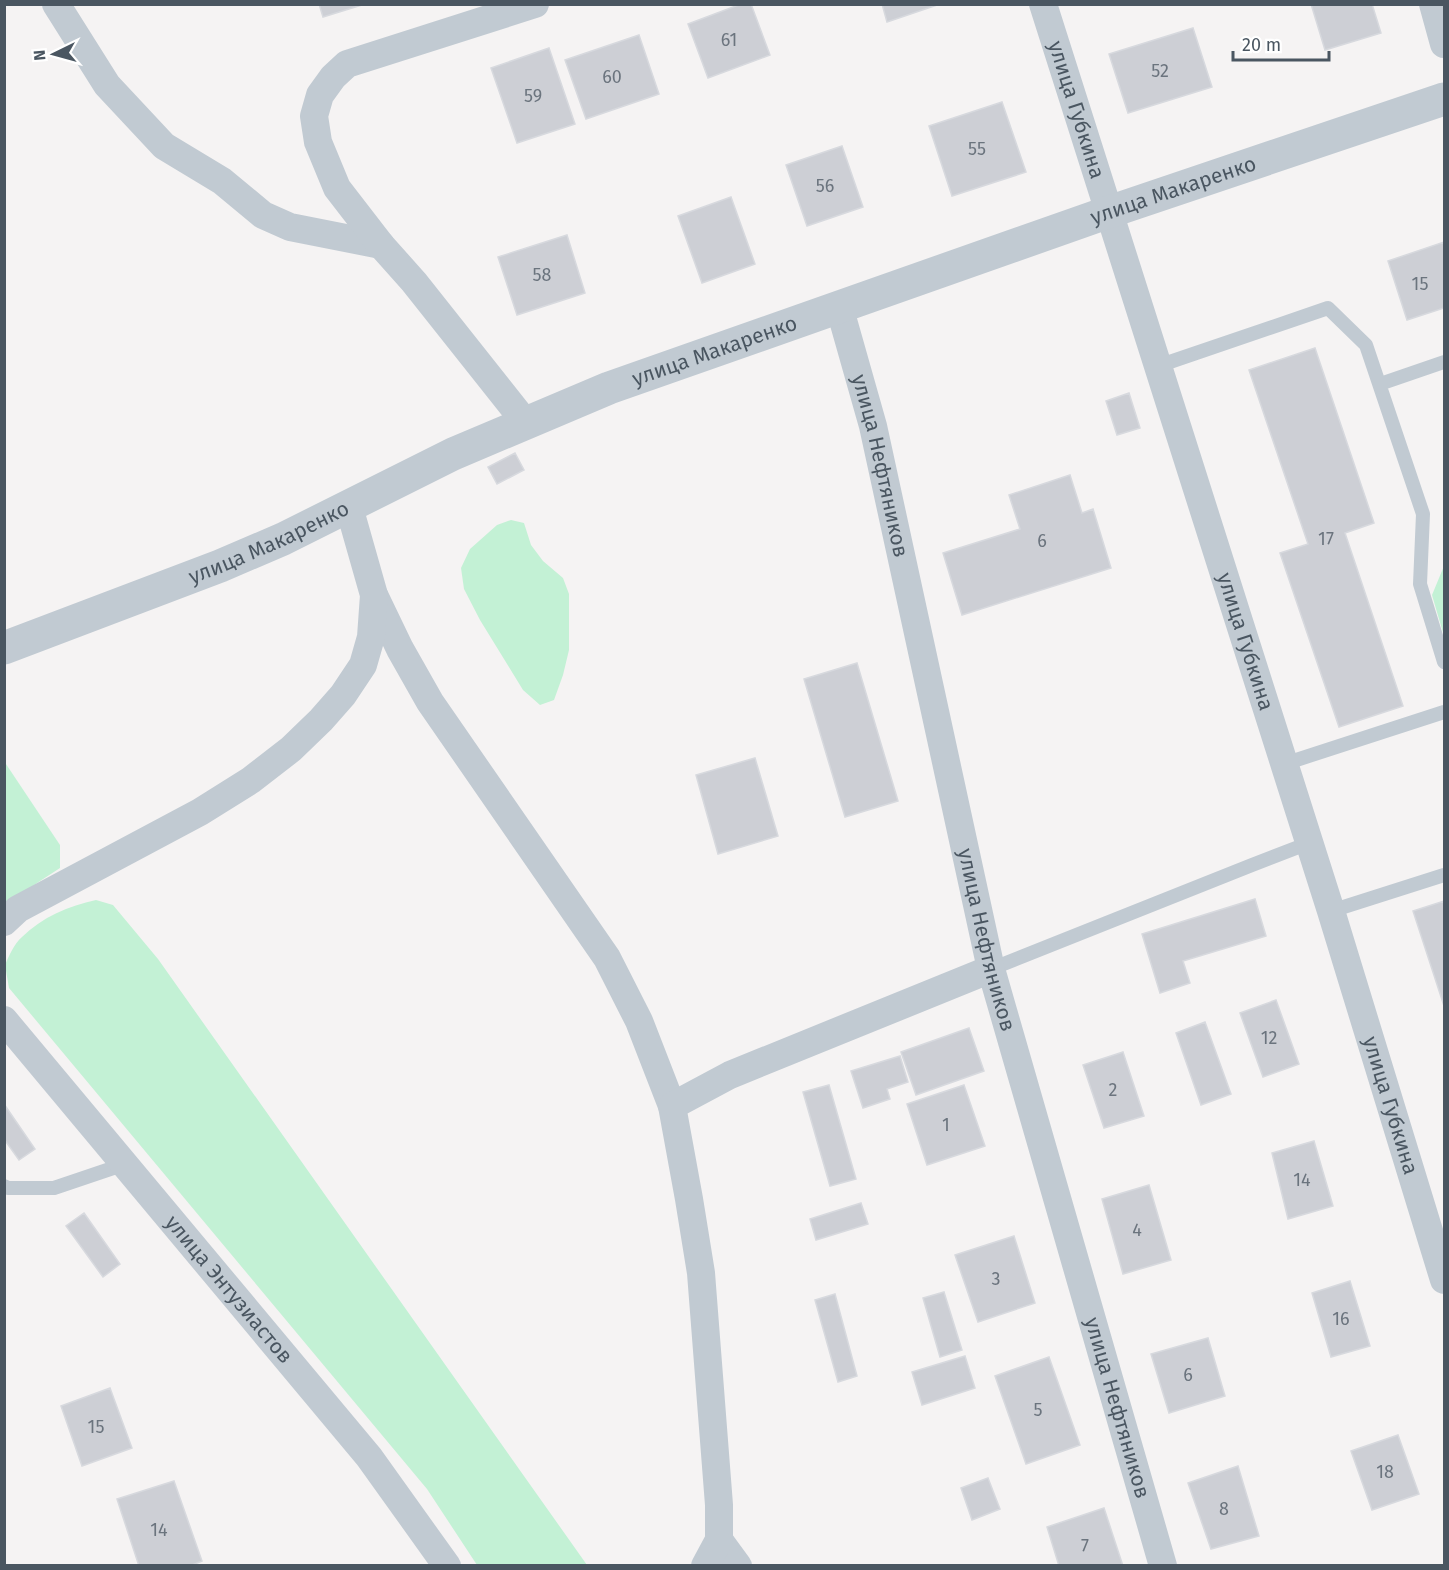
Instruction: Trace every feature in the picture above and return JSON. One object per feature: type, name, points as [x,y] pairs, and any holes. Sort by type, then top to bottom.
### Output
[{"type":"street","points":[[56,4],[107,85],[164,146],[222,181],[263,215],[290,227],[381,245]]},
{"type":"street","points":[[525,422],[337,188],[318,142],[314,116],[320,95],[333,77],[347,64],[535,4]]},
{"type":"street","name":"улица Губкина","points":[[1043,4],[1310,843],[1444,1280]]},
{"type":"street","points":[[1433,4],[1444,44]]},
{"type":"street","name":"улица Макаренко","points":[[4,648],[283,540],[453,454],[609,388],[1109,212],[1444,99]]},
{"type":"street","name":"улица Нефтяников","points":[[839,306],[873,426],[991,969],[1163,1566]]},
{"type":"street","points":[[349,507],[374,595],[400,649],[430,702],[607,958],[639,1022],[672,1106],[701,1273],[719,1505],[719,1540],[705,1566]]},
{"type":"street","points":[[4,922],[18,909],[200,812],[251,780],[291,749],[343,695],[363,665],[371,637],[374,595]]},
{"type":"street","points":[[672,1106],[730,1075],[991,969]]},
{"type":"street","name":"улица Энтузиастов","points":[[4,1020],[369,1457],[447,1566]]},
{"type":"street","points":[[719,1540],[738,1566]]},
{"type":"lane","points":[[1158,366],[1328,308],[1366,345],[1423,514],[1420,584],[1444,662]]},
{"type":"lane","points":[[1380,384],[1444,362]]},
{"type":"lane","points":[[1284,764],[1444,712]]},
{"type":"lane","points":[[991,969],[1310,843]]},
{"type":"lane","points":[[1331,911],[1444,875]]},
{"type":"lane","points":[[4,1186],[8,1188],[54,1188],[124,1164]]},
{"type":"green space","points":[[511,520],[524,523],[531,545],[543,561],[563,578],[569,594],[569,650],[563,675],[554,700],[540,705],[523,690],[480,620],[464,589],[461,568],[470,549],[497,525]]},
{"type":"green space","points":[[1444,566],[1444,636],[1432,595]]},
{"type":"green space","points":[[4,761],[60,845],[60,868],[4,908]]},
{"type":"green space","points":[[96,900],[113,905],[158,959],[587,1565],[477,1565],[427,1489],[9,988],[5,965],[19,940],[56,913]]},
{"type":"building","points":[[319,4],[365,4],[323,17]]},
{"type":"building","points":[[741,4],[751,4],[770,55],[708,78],[688,24]]},
{"type":"building","points":[[882,4],[940,4],[887,22]]},
{"type":"building","points":[[1311,4],[1372,4],[1381,33],[1325,50]]},
{"type":"building","points":[[1193,28],[1212,87],[1128,113],[1109,54]]},
{"type":"building","points":[[639,35],[659,94],[586,119],[565,60]]},
{"type":"building","points":[[549,48],[575,124],[517,143],[491,68]]},
{"type":"building","points":[[1002,102],[1026,172],[952,196],[929,126]]},
{"type":"building","points":[[842,146],[863,207],[807,226],[786,165]]},
{"type":"building","points":[[731,197],[755,264],[702,283],[678,216]]},
{"type":"building","points":[[567,235],[585,293],[517,315],[498,257]]},
{"type":"building","points":[[1444,242],[1444,308],[1407,320],[1388,261]]},
{"type":"building","points":[[1315,348],[1374,523],[1345,533],[1403,706],[1339,727],[1280,553],[1308,544],[1249,370]]},
{"type":"building","points":[[1129,393],[1140,428],[1117,435],[1106,401]]},
{"type":"building","points":[[515,453],[524,470],[497,484],[488,467]]},
{"type":"building","points":[[1070,475],[1082,513],[1093,509],[1111,568],[962,615],[943,553],[1020,529],[1009,495]]},
{"type":"building","points":[[857,663],[898,801],[845,817],[804,679]]},
{"type":"building","points":[[755,758],[778,836],[718,854],[696,775]]},
{"type":"building","points":[[1255,899],[1266,936],[1183,961],[1190,983],[1160,993],[1142,934]]},
{"type":"building","points":[[1444,901],[1444,1006],[1413,911]]},
{"type":"building","points":[[1276,1000],[1299,1064],[1263,1077],[1240,1013]]},
{"type":"building","points":[[1205,1022],[1231,1094],[1201,1105],[1176,1033]]},
{"type":"building","points":[[969,1028],[984,1071],[916,1095],[901,1052]]},
{"type":"building","points":[[1123,1052],[1144,1116],[1104,1128],[1083,1065]]},
{"type":"building","points":[[900,1056],[908,1082],[887,1089],[890,1099],[863,1108],[851,1071]]},
{"type":"building","points":[[829,1085],[856,1179],[830,1186],[803,1092]]},
{"type":"building","points":[[964,1085],[985,1146],[927,1165],[907,1104]]},
{"type":"building","points":[[4,1104],[35,1149],[19,1160],[4,1139]]},
{"type":"building","points":[[1314,1141],[1333,1206],[1288,1219],[1272,1153]]},
{"type":"building","points":[[1149,1185],[1171,1260],[1123,1274],[1102,1199]]},
{"type":"building","points":[[861,1203],[868,1224],[816,1240],[810,1219]]},
{"type":"building","points":[[84,1213],[120,1264],[103,1277],[66,1226]]},
{"type":"building","points":[[1014,1236],[1035,1303],[978,1322],[955,1255]]},
{"type":"building","points":[[1350,1281],[1370,1346],[1331,1357],[1312,1293]]},
{"type":"building","points":[[944,1292],[962,1350],[940,1357],[923,1298]]},
{"type":"building","points":[[835,1294],[857,1376],[838,1382],[815,1300]]},
{"type":"building","points":[[1208,1338],[1225,1396],[1169,1413],[1151,1354]]},
{"type":"building","points":[[965,1356],[975,1388],[922,1405],[912,1372]]},
{"type":"building","points":[[1049,1357],[1080,1445],[1026,1464],[995,1376]]},
{"type":"building","points":[[110,1388],[132,1448],[82,1466],[61,1406]]},
{"type":"building","points":[[1398,1435],[1419,1494],[1372,1510],[1351,1451]]},
{"type":"building","points":[[1238,1466],[1259,1536],[1211,1549],[1188,1483]]},
{"type":"building","points":[[988,1478],[1000,1509],[972,1520],[961,1488]]},
{"type":"building","points":[[174,1481],[202,1561],[190,1566],[139,1566],[117,1499]]},
{"type":"building","points":[[1104,1508],[1123,1566],[1059,1566],[1047,1527]]}]
